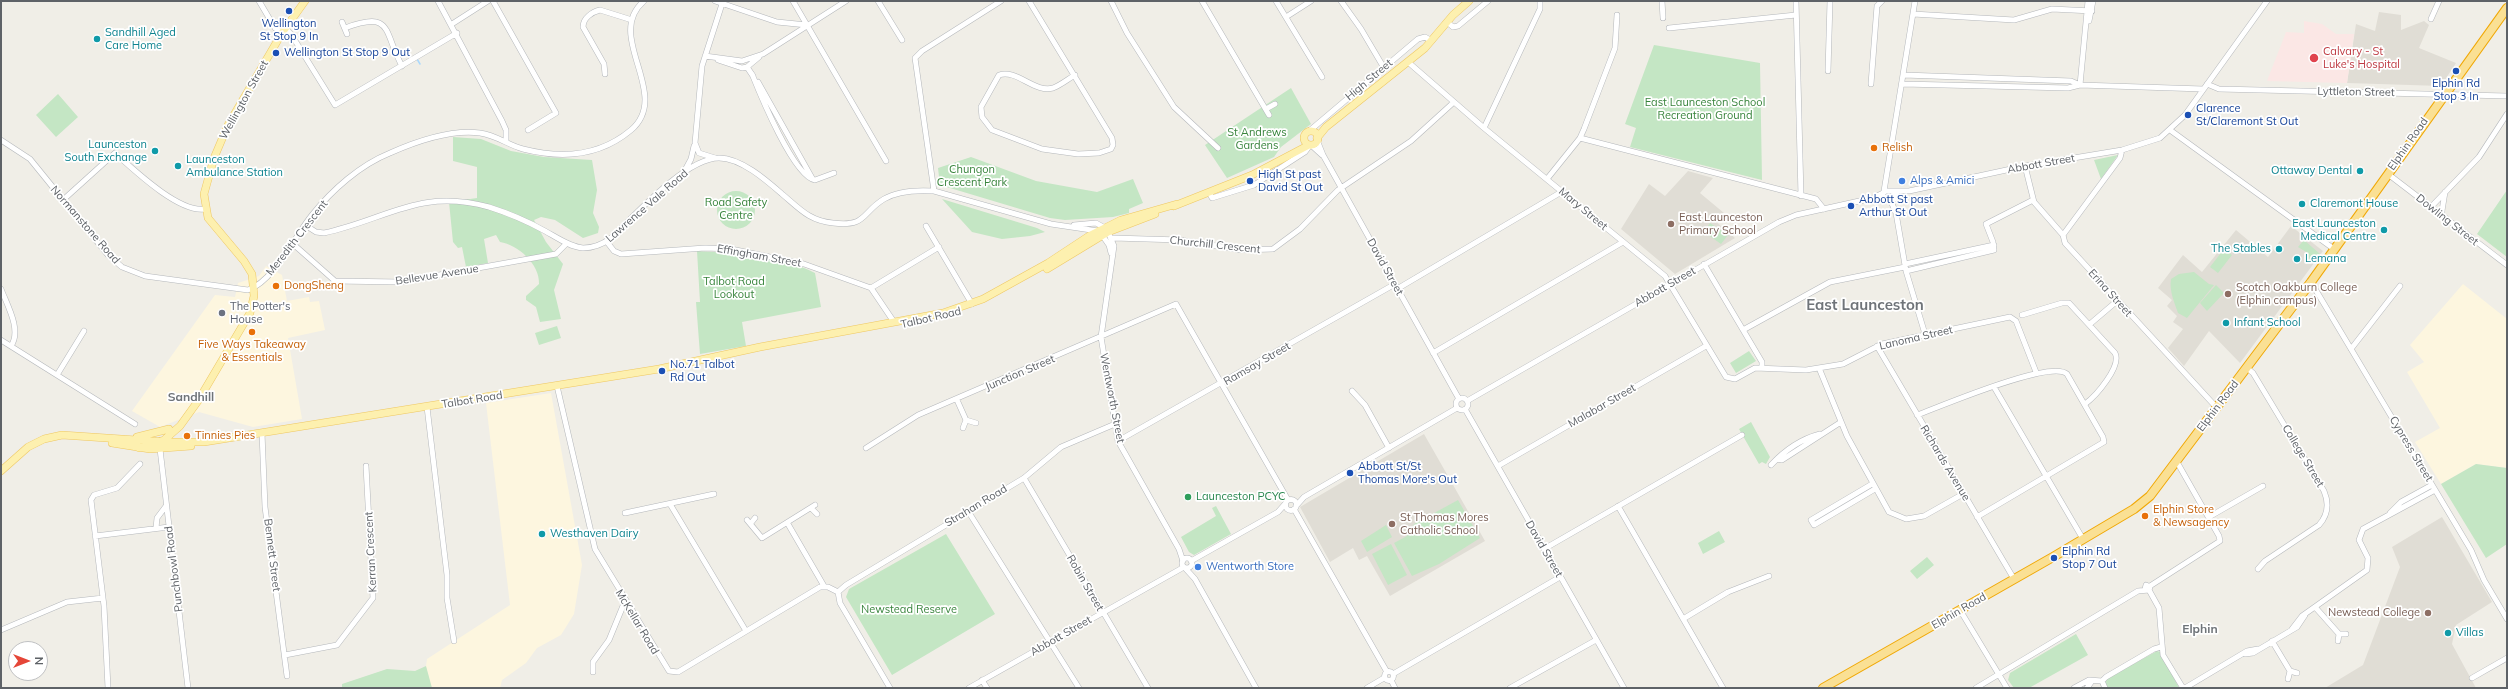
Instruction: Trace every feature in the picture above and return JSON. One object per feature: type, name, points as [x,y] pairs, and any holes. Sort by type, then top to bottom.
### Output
[{"type":"highway","name":"Elphin Road","points":[[1822,688],[2014,579],[2143,502],[2177,462],[2311,282],[2444,93],[2507,8]]},
{"type":"main road","name":"Wellington Street","points":[[255,287],[247,265],[213,226],[205,209],[206,185],[224,134],[283,30],[304,1]]},
{"type":"main road","name":"High Street","points":[[1104,232],[1227,185],[1262,170],[1295,150],[1310,145],[1317,139],[1326,127],[1432,41],[1447,22],[1469,1]]},
{"type":"main road","name":"High Street","points":[[1295,150],[1308,133],[1326,127]]},
{"type":"main road","points":[[1310,145],[1305,141],[1308,133],[1317,139]]},
{"type":"main road","name":"Talbot Road","points":[[160,446],[204,442],[659,369],[944,313],[972,304],[1104,232]]},
{"type":"main road","name":"Talbot Road","points":[[739,353],[893,327],[963,311],[1023,282],[1104,232]]},
{"type":"main road","points":[[85,435],[139,448],[160,446],[172,435],[190,414],[248,317],[255,287]]},
{"type":"main road","points":[[160,446],[163,436],[168,429],[190,414]]},
{"type":"main road","points":[[184,422],[179,434],[186,443]]},
{"type":"main road","points":[[2,467],[28,446],[44,439],[62,435],[139,436],[168,429]]},
{"type":"main road","points":[[85,435],[160,446]]},
{"type":"main road","name":"Talbot Road","points":[[160,446],[181,448],[204,442]]},
{"type":"street","points":[[259,1],[275,28],[291,34],[335,106],[457,33]]},
{"type":"street","points":[[438,1],[457,33],[504,126],[506,142]]},
{"type":"street","points":[[452,24],[488,1]]},
{"type":"street","points":[[493,1],[556,113],[528,130]]},
{"type":"street","name":"Meredith Crescent","points":[[255,287],[271,272],[305,225],[327,198],[350,177],[395,151],[427,139],[466,133],[489,135],[523,149],[582,155],[610,144],[631,130],[643,113],[645,100],[631,38],[632,20],[635,12],[644,1]]},
{"type":"street","points":[[714,1],[777,22],[807,25]]},
{"type":"street","points":[[793,1],[886,161]]},
{"type":"street","points":[[705,56],[742,68],[748,67],[763,54],[846,1]]},
{"type":"street","points":[[878,1],[902,40]]},
{"type":"street","points":[[1029,1],[1075,75],[1112,138],[1113,145],[1108,150],[1094,154],[1046,149],[992,130],[982,117],[981,104],[999,75],[1006,74],[1036,86],[1049,88],[1075,75]]},
{"type":"street","points":[[1111,1],[1127,33],[1174,107],[1218,148]]},
{"type":"street","points":[[1202,1],[1269,115]]},
{"type":"street","points":[[1276,1],[1322,77]]},
{"type":"street","points":[[1286,17],[1311,1]]},
{"type":"street","points":[[1341,1],[1361,29],[1384,68]]},
{"type":"street","points":[[1447,22],[1453,27],[1458,26],[1488,1]]},
{"type":"street","points":[[1484,128],[1540,9],[1540,1]]},
{"type":"street","points":[[1662,1],[1663,18]]},
{"type":"street","points":[[1796,1],[1801,196]]},
{"type":"street","points":[[1828,71],[1830,1]]},
{"type":"street","points":[[1871,84],[1877,6],[1882,1]]},
{"type":"street","points":[[1896,213],[1884,192],[1903,84],[1915,1]]},
{"type":"street","points":[[2088,1],[2090,11]]},
{"type":"street","points":[[2080,85],[2087,26],[2094,1]]},
{"type":"street","name":"Abbott Street","points":[[1467,401],[1779,222],[1824,209],[1873,198],[1884,192],[1909,191],[2025,166],[2122,150],[2152,142],[2170,130],[2185,115],[2267,1]]},
{"type":"street","points":[[2431,19],[2439,1]]},
{"type":"street","points":[[934,191],[915,58],[922,51],[997,2]]},
{"type":"street","points":[[679,177],[690,163],[695,143],[702,66],[722,4]]},
{"type":"street","points":[[1913,14],[2014,20],[2055,9],[2090,11]]},
{"type":"street","points":[[606,74],[604,64],[583,27],[583,23],[586,18],[600,10],[632,20]]},
{"type":"street","points":[[1547,179],[1580,138],[1615,48],[1617,15]]},
{"type":"street","points":[[1669,28],[1796,15]]},
{"type":"street","points":[[345,28],[371,20],[381,22],[387,30],[392,48],[402,66]]},
{"type":"street","points":[[342,22],[347,34]]},
{"type":"street","name":"High Street","points":[[1308,133],[1420,38],[1426,37],[1432,41]]},
{"type":"street","points":[[705,56],[745,61],[763,54]]},
{"type":"street","name":"Mary Street","points":[[1408,62],[1484,128],[1661,272],[1670,284],[1724,375],[1731,379]]},
{"type":"street","points":[[748,67],[768,98],[808,171],[815,180],[834,173]]},
{"type":"street","name":"Lyttleton Street","points":[[1904,75],[2071,81],[2080,85]]},
{"type":"street","name":"Lyttleton Street","points":[[1903,84],[2068,88],[2080,85],[2205,87],[2219,89],[2444,93],[2507,96]]},
{"type":"street","name":"Churchill Crescent","points":[[1113,238],[1180,240],[1241,250],[1274,249],[1295,234],[1341,188],[1411,141],[1454,102]]},
{"type":"street","points":[[1266,110],[1275,104]]},
{"type":"street","points":[[2430,208],[2479,156],[2507,114]]},
{"type":"street","points":[[2170,130],[2334,249]]},
{"type":"street","points":[[1580,138],[1819,201],[1824,209]]},
{"type":"street","name":"David Street","points":[[1317,139],[1323,155],[1341,188],[1459,399]]},
{"type":"street","name":"Normanstone Road","points":[[1,140],[24,154],[113,260],[127,270],[156,278],[238,289],[247,290],[255,287]]},
{"type":"street","points":[[695,143],[699,153],[733,161],[746,168],[781,193],[808,217],[832,223],[857,222],[891,195],[913,191],[934,191],[1065,226],[1104,232],[1113,238]]},
{"type":"street","points":[[1209,192],[1212,198],[1243,190],[1264,180],[1305,152],[1310,145]]},
{"type":"street","name":"David Street","points":[[1310,145],[1323,155]]},
{"type":"street","points":[[2063,235],[2120,158],[2122,150]]},
{"type":"street","points":[[63,200],[115,153],[142,177],[173,198],[197,210],[205,209]]},
{"type":"street","name":"Lawrence Vale Road","points":[[305,225],[316,232],[324,233],[425,201],[454,200],[503,212],[567,243],[587,248],[607,242],[679,177],[703,162],[720,158]]},
{"type":"street","name":"Erina Street","points":[[2025,166],[2033,200],[2063,235],[2065,243],[2217,408]]},
{"type":"street","points":[[1888,173],[1892,191],[1897,198],[1896,213],[1905,267],[1925,334]]},
{"type":"street","name":"Dowling Street","points":[[2388,174],[2430,208],[2507,265]]},
{"type":"street","points":[[1227,185],[1230,193]]},
{"type":"street","name":"Ramsay Street","points":[[1118,441],[1396,287],[1563,191]]},
{"type":"street","name":"Abbott Street","points":[[1873,198],[1897,198],[1909,191]]},
{"type":"street","points":[[2442,217],[2445,191]]},
{"type":"street","points":[[1743,330],[1836,280],[1994,250],[1994,245],[1986,224],[2033,200]]},
{"type":"street","points":[[926,226],[972,304]]},
{"type":"street","name":"Wentworth Street","points":[[1104,232],[1111,256]]},
{"type":"street","name":"Wentworth Street","points":[[1113,238],[1101,337],[1118,441],[1256,688]]},
{"type":"street","name":"Effingham Street","points":[[607,242],[614,251],[621,254],[694,248],[731,249],[804,264],[871,288]]},
{"type":"street","points":[[1433,352],[1623,242]]},
{"type":"street","name":"Bellevue Avenue","points":[[292,243],[335,281],[400,282],[556,254],[567,243]]},
{"type":"street","points":[[894,322],[871,288],[939,247]]},
{"type":"street","points":[[1704,264],[1762,362],[1762,368]]},
{"type":"street","name":"Cypress Street","points":[[2311,282],[2471,550],[2484,580],[2507,619]]},
{"type":"street","points":[[2351,349],[2400,286]]},
{"type":"street","points":[[1,289],[16,332],[15,341],[11,346]]},
{"type":"street","points":[[2090,324],[2117,301]]},
{"type":"street","points":[[2022,315],[2066,302],[2073,306],[2115,353],[2118,361],[2092,398],[2085,404]]},
{"type":"street","name":"Junction Street","points":[[866,448],[918,415],[958,400],[1176,304],[1222,384]]},
{"type":"street","name":"Lanoma Street","points":[[1731,379],[1755,368],[1800,370],[1846,363],[1877,346],[1925,334],[2013,317],[2036,372]]},
{"type":"street","points":[[57,374],[84,331]]},
{"type":"street","points":[[1,340],[135,424]]},
{"type":"street","name":"Malabar Street","points":[[1498,466],[1706,346]]},
{"type":"street","name":"Richards Avenue","points":[[1877,346],[2014,579]]},
{"type":"street","points":[[1819,368],[1841,422],[1874,487],[1889,512],[1906,520],[1924,516],[1963,494]]},
{"type":"street","name":"College Street","points":[[2247,368],[2253,373],[2324,491],[2328,505],[2324,519],[2319,526],[2265,561],[2258,570]]},
{"type":"street","points":[[1917,415],[1930,409],[2036,372],[2064,371],[2085,404],[2104,442],[1978,516]]},
{"type":"street","points":[[1222,384],[1293,508],[1385,675],[1391,680],[1396,688]]},
{"type":"street","name":"McKellar Road","points":[[557,386],[593,542],[598,556],[664,668],[673,672],[678,672],[824,586]]},
{"type":"street","points":[[1994,387],[2083,539]]},
{"type":"street","points":[[1352,391],[1365,405],[1389,448]]},
{"type":"street","points":[[1289,501],[1304,497],[1457,408],[1465,409],[1467,401],[1459,399],[1456,403],[1457,408]]},
{"type":"street","points":[[958,400],[966,420],[963,428]]},
{"type":"street","points":[[427,407],[447,575],[447,598],[454,641]]},
{"type":"street","name":"David Street","points":[[1465,409],[1624,688]]},
{"type":"street","points":[[966,420],[976,423]]},
{"type":"street","points":[[1771,465],[1778,459],[1782,460],[1800,449],[1841,422]]},
{"type":"street","name":"Strahan Road","points":[[838,592],[846,584],[1024,478],[1068,443],[1115,424]]},
{"type":"street","name":"Bennett Street","points":[[262,433],[265,507],[287,676]]},
{"type":"street","points":[[1544,549],[1742,435]]},
{"type":"street","name":"Punchbowl Road","points":[[160,446],[188,688]]},
{"type":"street","points":[[1976,688],[2148,589],[2219,543],[2219,536],[2177,462]]},
{"type":"street","points":[[108,688],[103,598],[91,505],[92,496],[117,488],[140,464]]},
{"type":"street","name":"Kerran Crescent","points":[[285,655],[337,645],[374,598],[366,466]]},
{"type":"street","name":"Robin Street","points":[[1024,478],[1148,688]]},
{"type":"street","points":[[2148,589],[2159,608],[2161,647],[2163,655],[2184,688],[2250,650],[2258,649],[2292,629],[2306,614],[2367,570],[2368,558],[2360,540],[2361,533],[2389,514],[2401,502],[2432,485]]},
{"type":"street","points":[[2209,517],[2263,486]]},
{"type":"street","points":[[1874,487],[1814,525],[1811,520],[1874,487]]},
{"type":"street","points":[[2389,514],[2405,508],[2435,490]]},
{"type":"street","points":[[625,513],[714,494]]},
{"type":"street","points":[[1293,508],[1304,497]]},
{"type":"street","points":[[1289,501],[1293,508]]},
{"type":"street","name":"Abbott Street","points":[[1278,512],[1289,501]]},
{"type":"street","points":[[670,504],[746,631]]},
{"type":"street","points":[[156,528],[157,518],[166,506]]},
{"type":"street","points":[[1618,506],[1723,688]]},
{"type":"street","points":[[755,518],[749,521],[758,535],[762,538],[788,524],[813,507],[817,514]]},
{"type":"street","name":"Abbott Street","points":[[968,688],[1278,512],[1293,508]]},
{"type":"street","points":[[968,511],[1079,688]]},
{"type":"street","points":[[788,524],[824,586],[838,592],[840,603],[890,688]]},
{"type":"street","points":[[95,536],[169,527]]},
{"type":"street","points":[[1683,619],[1728,592],[1769,576]]},
{"type":"street","points":[[1367,688],[1385,675],[1393,674],[1560,577]]},
{"type":"street","points":[[1,630],[67,602],[103,598]]},
{"type":"street","points":[[593,672],[591,661],[609,640],[625,601]]},
{"type":"street","points":[[2315,607],[2339,634],[2346,634]]},
{"type":"street","points":[[1960,610],[2007,688]]},
{"type":"street","points":[[2338,642],[2339,634]]},
{"type":"street","points":[[1510,688],[1596,640]]},
{"type":"street","points":[[2272,641],[2290,671],[2297,673]]},
{"type":"street","points":[[2102,682],[2106,677],[2154,649],[2161,647]]},
{"type":"street","points":[[2472,678],[2507,658]]},
{"type":"street","points":[[2288,679],[2290,671]]},
{"type":"street","points":[[1391,680],[1393,674]]},
{"type":"street","points":[[982,680],[987,688]]},
{"type":"street","points":[[2074,688],[2086,681],[2102,682]]},
{"type":"street","points":[[2087,688],[2092,681]]},
{"type":"street","points":[[2102,682],[2105,688]]},
{"type":"shaded area","points":[[2379,12],[2401,15],[2401,30],[2424,21],[2429,25],[2419,48],[2456,63],[2441,86],[2347,83],[2356,24],[2375,31]]},
{"type":"shaded area","name":"Calvary - St Luke's Hospital","points":[[2304,21],[2322,24],[2336,34],[2354,34],[2347,83],[2267,81],[2286,32],[2304,33]]},
{"type":"shaded area","name":"East Launceston Primary School","points":[[1688,171],[1713,178],[1700,193],[1724,213],[1714,220],[1735,238],[1675,274],[1621,229],[1649,184],[1665,196]]},
{"type":"shaded area","name":"Scotch Oakburn College (Elphin campus)","points":[[2291,226],[2323,251],[2240,363],[2209,331],[2184,366],[2168,348],[2183,329],[2173,322],[2177,316],[2167,306],[2172,300],[2158,288],[2183,255],[2202,272],[2236,230],[2268,257]]},
{"type":"shaded area","points":[[266,266],[282,275],[287,301],[309,297],[310,302],[319,301],[325,330],[288,338],[302,419],[253,427],[199,412],[160,427],[132,411],[215,295],[235,297],[238,283],[259,276]]},
{"type":"shaded area","points":[[2463,284],[2507,319],[2507,468],[2476,464],[2441,484],[2415,442],[2440,428],[2407,372],[2424,362],[2410,345]]},
{"type":"shaded area","points":[[551,393],[582,565],[574,614],[561,635],[537,648],[526,663],[502,680],[500,688],[431,688],[426,666],[427,659],[510,605],[486,403]]},
{"type":"shaded area","name":"St Thomas Mores Catholic School","points":[[1424,434],[1485,541],[1390,596],[1367,556],[1359,560],[1353,548],[1330,562],[1300,507]]},
{"type":"shaded area","name":"Newstead College","points":[[2442,517],[2492,602],[2456,625],[2452,644],[2476,688],[2325,688],[2363,665],[2400,567],[2392,547]]},
{"type":"green space","name":"East Launceston School Recreation Ground","points":[[1654,45],[1760,63],[1762,180],[1630,147],[1636,128],[1625,124]]},
{"type":"green space","name":"St Andrews Gardens","points":[[1291,88],[1311,124],[1281,147],[1274,157],[1227,178],[1205,145]]},
{"type":"green space","points":[[58,94],[78,117],[56,137],[36,115]]},
{"type":"green space","points":[[453,137],[481,139],[511,151],[544,157],[592,160],[597,190],[593,213],[599,227],[598,233],[583,238],[555,220],[541,217],[534,220],[546,242],[563,264],[554,290],[561,319],[540,322],[536,307],[526,300],[526,296],[539,284],[536,269],[521,251],[500,242],[496,235],[484,239],[488,263],[466,267],[462,247],[458,248],[453,242],[449,202],[477,198],[477,167],[453,161]]},
{"type":"green space","points":[[2118,155],[2101,179],[2094,160]]},
{"type":"green space","name":"Chungon Crescent Park","points":[[971,157],[1036,181],[1097,192],[1133,179],[1143,203],[1129,209],[1129,213],[1113,217],[1065,220],[1050,218],[940,185],[938,168]]},
{"type":"green space","points":[[2507,190],[2507,257],[2477,234]]},
{"type":"green space","name":"Road Safety Centre","points":[[732,191],[740,191],[750,196],[754,203],[754,217],[750,224],[740,229],[732,229],[722,224],[720,221],[717,214],[717,206],[722,196],[725,194]]},
{"type":"green space","points":[[942,199],[1037,228],[1045,232],[1030,236],[1002,239],[972,232]]},
{"type":"green space","points":[[1710,223],[1728,235],[1721,244],[1704,232]]},
{"type":"green space","points":[[2304,240],[2320,254],[2314,262],[2308,259],[2308,253],[2298,247]]},
{"type":"green space","points":[[2224,249],[2232,255],[2218,273],[2210,267]]},
{"type":"green space","name":"Talbot Road Lookout","points":[[697,251],[758,256],[802,267],[815,273],[821,307],[742,322],[746,346],[700,354],[696,302],[700,302]]},
{"type":"green space","points":[[2194,272],[2209,284],[2214,285],[2187,318],[2178,313],[2171,292],[2171,279],[2179,274]]},
{"type":"green space","points":[[2216,285],[2224,293],[2207,311],[2200,303]]},
{"type":"green space","points":[[557,326],[561,338],[539,345],[535,333]]},
{"type":"green space","points":[[1749,351],[1756,361],[1736,373],[1730,363]]},
{"type":"green space","points":[[1751,422],[1770,457],[1766,464],[1762,462],[1759,464],[1739,429]]},
{"type":"green space","points":[[2476,464],[2507,468],[2507,544],[2486,558],[2441,484]]},
{"type":"green space","points":[[1458,500],[1480,538],[1439,564],[1412,576],[1394,543],[1407,536],[1414,524]]},
{"type":"green space","points":[[1216,506],[1231,534],[1194,555],[1189,552],[1181,537],[1216,516],[1212,508]]},
{"type":"green space","points":[[1386,525],[1392,537],[1367,552],[1361,541]]},
{"type":"green space","points":[[1719,531],[1725,542],[1703,554],[1698,543]]},
{"type":"green space","name":"Newstead Reserve","points":[[946,534],[995,614],[892,675],[846,597],[849,589]]},
{"type":"green space","points":[[1391,544],[1407,575],[1388,585],[1372,554]]},
{"type":"green space","points":[[1927,557],[1934,565],[1917,579],[1910,571]]},
{"type":"green space","points":[[2076,634],[2088,655],[2029,688],[2014,688],[2008,680],[2010,673]]},
{"type":"green space","points":[[2157,651],[2161,652],[2179,688],[2108,688],[2105,682],[2108,678]]},
{"type":"green space","points":[[426,666],[432,688],[342,688],[342,684],[387,669],[415,671]]},
{"type":"waterway","points":[[417,59],[420,64]]},
{"type":"place","name":"Wellington St Stop 9 In","points":[[289,11]]},
{"type":"place","name":"Sandhill Aged Care Home","points":[[97,39]]},
{"type":"place","name":"Wellington St Stop 9 Out","points":[[276,53]]},
{"type":"place","name":"Calvary - St Luke's Hospital","points":[[2314,58]]},
{"type":"place","name":"Elphin Rd Stop 3 In","points":[[2456,71]]},
{"type":"place","name":"Clarence St/Claremont St Out","points":[[2188,115]]},
{"type":"place","name":"Relish","points":[[1874,148]]},
{"type":"place","name":"Launceston South Exchange","points":[[155,151]]},
{"type":"place","name":"Launceston Ambulance Station","points":[[178,166]]},
{"type":"place","name":"Ottaway Dental","points":[[2360,171]]},
{"type":"place","name":"High St past David St Out","points":[[1250,181]]},
{"type":"place","name":"Alps & Amici","points":[[1902,181]]},
{"type":"place","name":"Claremont House","points":[[2302,204]]},
{"type":"place","name":"Abbott St past Arthur St Out","points":[[1851,206]]},
{"type":"place","name":"East Launceston Primary School","points":[[1671,224]]},
{"type":"place","name":"East Launceston Medical Centre","points":[[2384,230]]},
{"type":"place","name":"The Stables","points":[[2279,249]]},
{"type":"place","name":"Lemana","points":[[2297,259]]},
{"type":"place","name":"DongSheng","points":[[276,286]]},
{"type":"place","name":"Scotch Oakburn College (Elphin campus)","points":[[2228,294]]},
{"type":"place","name":"The Potter's House","points":[[222,313]]},
{"type":"place","name":"Infant School","points":[[2226,323]]},
{"type":"place","name":"Five Ways Takeaway & Essentials","points":[[252,332]]},
{"type":"place","name":"No.71 Talbot Rd Out","points":[[662,371]]},
{"type":"place","name":"Tinnies Pies","points":[[187,436]]},
{"type":"place","name":"Abbott St/St Thomas More's Out","points":[[1350,473]]},
{"type":"place","name":"Launceston PCYC","points":[[1188,497]]},
{"type":"place","name":"Elphin Store & Newsagency","points":[[2145,516]]},
{"type":"place","name":"St Thomas Mores Catholic School","points":[[1392,524]]},
{"type":"place","name":"Westhaven Dairy","points":[[542,534]]},
{"type":"place","name":"Elphin Rd Stop 7 Out","points":[[2054,558]]},
{"type":"place","name":"Wentworth Store","points":[[1198,567]]},
{"type":"place","name":"Newstead College","points":[[2428,613]]},
{"type":"place","name":"Villas","points":[[2448,633]]},
{"type":"district","name":"East Launceston","points":[[1865,305]]},
{"type":"district","name":"Sandhill","points":[[191,397]]},
{"type":"district","name":"Elphin","points":[[2200,629]]}]
